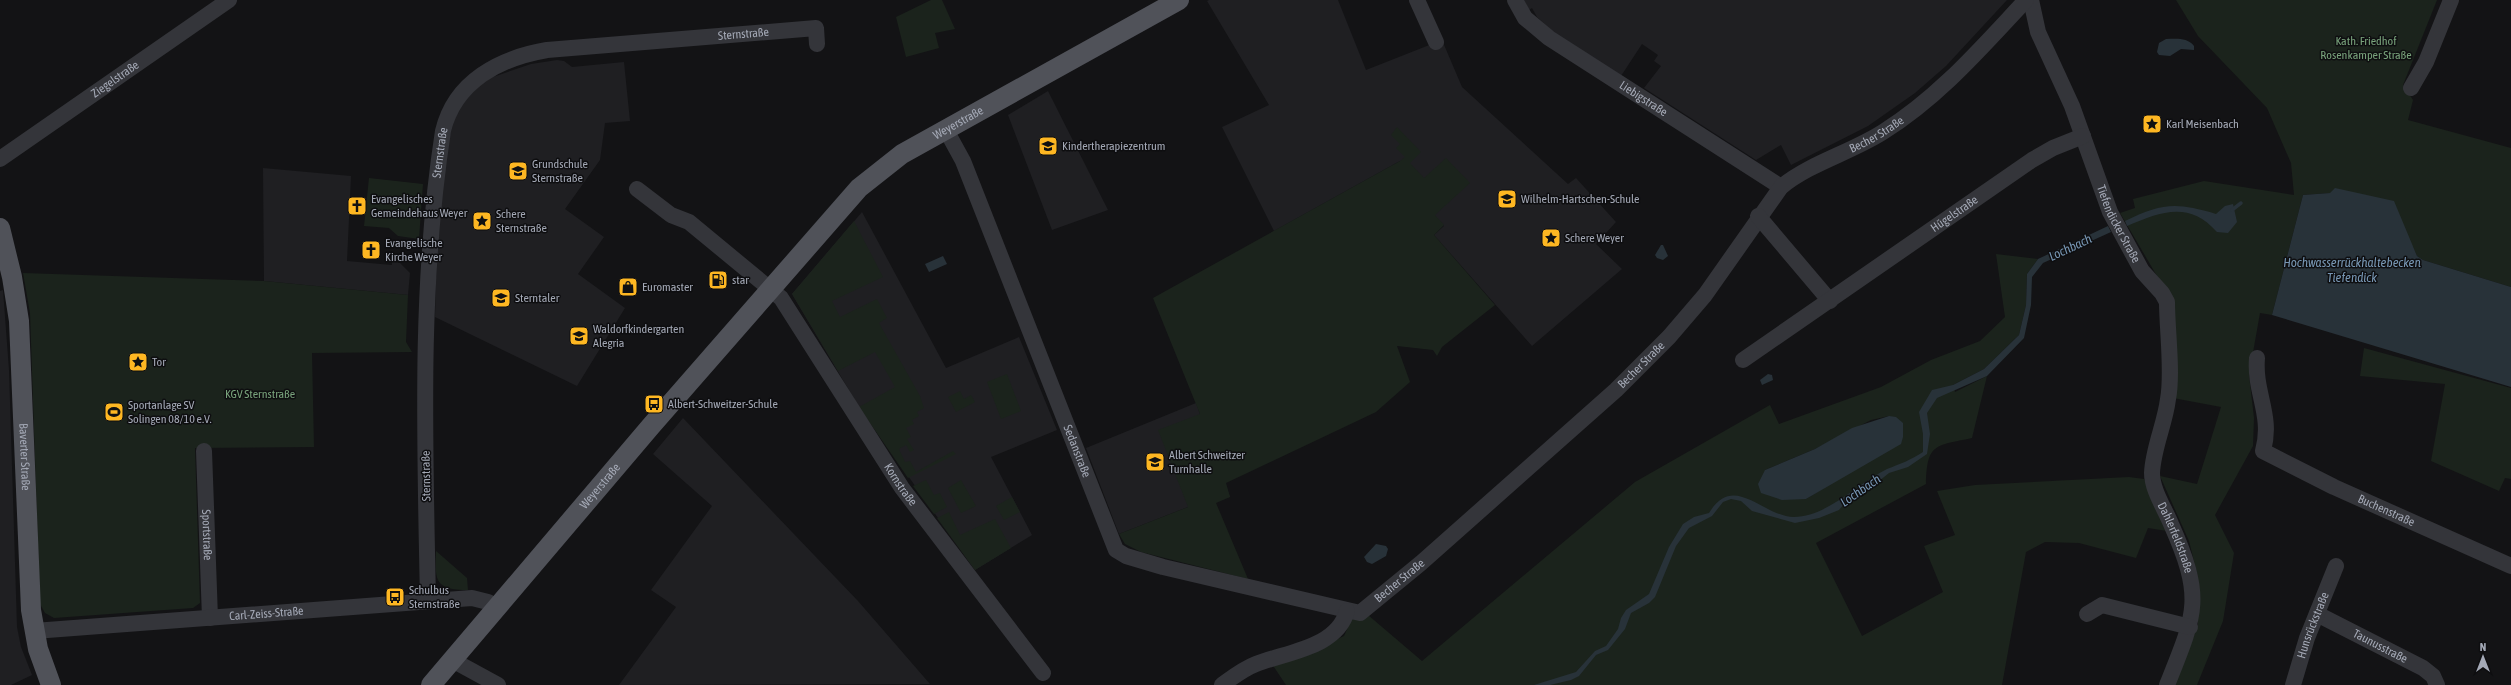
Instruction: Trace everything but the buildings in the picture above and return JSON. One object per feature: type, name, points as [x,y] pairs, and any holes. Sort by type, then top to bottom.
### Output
[{"type":"main road","name":"Weyerstraße","points":[[431,685],[454,661],[497,608],[858,188],[902,154],[1179,0]]},
{"type":"main road","name":"Baverter Straße","points":[[0,228],[19,315],[30,591],[34,631],[41,660],[51,685]]},
{"type":"street","name":"Ziegelstraße","points":[[0,159],[229,0]]},
{"type":"street","points":[[1417,0],[1436,42]]},
{"type":"street","name":"Liebigstraße","points":[[1515,0],[1525,18],[1549,38],[1781,187]]},
{"type":"street","name":"Becher Straße","points":[[1347,611],[1360,613],[1369,607],[1616,390],[1669,337],[1705,294],[1758,216],[1781,187],[1796,175],[1865,143],[1929,99],[1950,80],[2026,0]]},
{"type":"street","name":"Tiefendicker Straße","points":[[2031,0],[2038,32],[2072,106],[2113,218],[2142,272],[2162,293],[2166,302],[2169,398],[2156,449]]},
{"type":"street","points":[[2411,88],[2426,62],[2451,0]]},
{"type":"street","name":"Sternstraße","points":[[428,601],[426,293],[443,131],[449,112],[458,98],[470,83],[488,69],[510,59],[547,50],[816,28],[817,44]]},
{"type":"street","name":"Sedanstraße","points":[[946,130],[963,161],[1116,550],[1126,556],[1163,567],[1347,611]]},
{"type":"street","name":"Hügelstraße","points":[[1743,360],[2032,160],[2053,148],[2083,136]]},
{"type":"street","points":[[637,189],[671,215],[689,222],[771,288]]},
{"type":"street","points":[[1758,216],[1830,301]]},
{"type":"street","name":"Kornstraße","points":[[771,288],[781,298],[902,488],[1043,672]]},
{"type":"street","name":"Buchenstraße","points":[[2256,358],[2256,378],[2267,425],[2263,451],[2334,487],[2511,566]]},
{"type":"street","name":"Dahlerfeldstraße","points":[[2156,449],[2152,474],[2158,496],[2183,552],[2193,582],[2194,600],[2190,627],[2167,685]]},
{"type":"street","name":"Sportstraße","points":[[204,451],[210,618]]},
{"type":"street","name":"Hunsrückstraße","points":[[2294,685],[2307,638],[2318,614],[2336,566]]},
{"type":"street","name":"Carl-Zeiss-Straße","points":[[34,631],[478,598],[497,608]]},
{"type":"street","points":[[2087,614],[2102,606],[2190,627]]},
{"type":"street","points":[[1222,685],[1250,666],[1294,653],[1320,641],[1342,625],[1347,611]]},
{"type":"street","name":"Taunusstraße","points":[[2318,614],[2423,668],[2433,676],[2436,685]]},
{"type":"street","points":[[454,661],[498,685]]},
{"type":"shaded area","points":[[1338,0],[1366,70],[1442,40],[1462,87],[1568,184],[1576,178],[1616,222],[1596,244],[1622,269],[1532,346],[1434,235],[1444,226],[1412,190],[1400,161],[1274,231],[1222,127],[1269,105],[1207,1]]},
{"type":"shaded area","points":[[1524,0],[2007,0],[1946,66],[1915,93],[1868,126],[1791,165],[1781,145],[1756,160],[1644,88],[1661,66],[1654,61],[1658,55],[1642,44],[1621,76],[1551,30],[1537,17],[1532,8],[1529,10]]},
{"type":"shaded area","name":"Grundschule Sternstraße","points":[[557,60],[564,61],[572,67],[624,62],[630,121],[605,123],[600,160],[565,209],[604,237],[578,274],[625,308],[577,386],[435,317],[436,278],[445,152],[458,108],[478,86],[493,77],[531,64]]},
{"type":"shaded area","name":"Kindertherapiezentrum","points":[[1048,91],[1108,210],[1052,230],[1008,115]]},
{"type":"shaded area","points":[[263,168],[351,176],[347,261],[392,265],[392,262],[400,263],[410,273],[408,295],[264,281]]},
{"type":"shaded area","points":[[862,212],[946,368],[1019,337],[1057,430],[991,457],[1032,535],[975,570],[859,407],[792,294]]},
{"type":"shaded area","points":[[3,290],[9,370],[17,627],[21,647],[32,675],[11,685],[0,685],[0,291]]},
{"type":"shaded area","name":"Albert Schweitzer Turnhalle","points":[[1196,403],[1230,497],[1188,507],[1119,534],[1086,448]]},
{"type":"shaded area","points":[[683,418],[858,601],[930,684],[619,685],[676,607],[651,590],[712,506],[653,454]]},
{"type":"green space","points":[[931,0],[942,0],[955,29],[935,33],[939,48],[906,57],[896,17]]},
{"type":"green space","name":"Kath. Friedhof Rosenkamper Straße","points":[[2176,0],[2437,0],[2403,85],[2413,100],[2408,120],[2511,148],[2511,287],[2423,260],[2417,256],[2413,247],[2330,193],[2303,195],[2272,315],[2260,313],[2249,375],[2254,418],[2253,446],[2215,515],[2234,553],[2223,621],[2197,685],[2174,685],[2198,625],[2198,577],[2189,541],[2160,476],[2197,484],[2221,407],[2173,398],[2174,305],[2120,213],[2135,208],[2133,199],[2204,181],[2294,195],[2291,163],[2267,108],[2198,36]]},
{"type":"green space","points":[[1397,127],[1421,152],[1410,163],[1424,178],[1446,158],[1470,183],[1435,215],[1444,225],[1434,235],[1495,305],[1442,347],[1437,356],[1433,350],[1397,346],[1410,382],[1376,412],[1226,483],[1230,497],[1216,503],[1248,579],[1141,552],[1125,544],[1119,534],[1188,507],[1158,430],[1200,414],[1153,298],[1400,161],[1405,157],[1396,148],[1400,144],[1391,135]]},
{"type":"green space","points":[[369,178],[423,184],[419,239],[398,236],[389,228],[364,226]]},
{"type":"green space","points":[[854,221],[883,277],[832,301],[840,317],[877,299],[887,318],[879,323],[920,396],[924,408],[917,412],[919,416],[912,420],[914,424],[906,428],[911,437],[907,439],[914,450],[910,452],[906,445],[899,449],[905,462],[910,461],[916,472],[953,451],[956,454],[908,478],[859,407],[895,387],[875,352],[838,371],[792,294]]},
{"type":"green space","points":[[1996,254],[2038,259],[2027,274],[2026,305],[2019,335],[1984,369],[1953,385],[1955,392],[1987,376],[1972,438],[1941,445],[1931,454],[1928,461],[1926,484],[1816,543],[1862,636],[1943,592],[1924,546],[1955,535],[1937,491],[1975,485],[2129,477],[2144,479],[2167,531],[2148,528],[2136,558],[2079,543],[2045,542],[2026,552],[2002,685],[1286,685],[1272,664],[1300,656],[1344,636],[1353,616],[1368,615],[1422,661],[1635,482],[1770,405],[1779,424],[1881,387],[1931,360],[1980,341],[2005,317]],"holes":[[[1889,416],[1824,488],[1806,499],[1765,470],[1815,449],[1871,420]]]},
{"type":"green space","name":"Sportanlage SV Solingen 08/10 e.V.","points":[[23,273],[264,281],[408,295],[406,342],[412,352],[312,353],[314,447],[195,448],[200,603],[193,608],[54,618],[45,613],[40,604],[30,313]]},
{"type":"green space","points":[[2364,348],[2511,388],[2511,479],[2505,478],[2499,491],[2431,461],[2445,384],[2360,376]]},
{"type":"green space","points":[[1007,374],[1021,411],[1001,419],[987,382]]},
{"type":"green space","points":[[960,391],[964,399],[971,395],[975,402],[956,412],[948,397]]},
{"type":"green space","points":[[926,480],[934,495],[940,493],[947,507],[934,514],[913,486]]},
{"type":"green space","points":[[961,480],[976,506],[961,513],[948,488]]},
{"type":"green space","points":[[1012,497],[1020,512],[1004,520],[996,506]]},
{"type":"green space","points":[[949,512],[960,535],[995,519],[1011,548],[975,570],[937,518]]},
{"type":"green space","points":[[436,551],[467,578],[468,590],[449,588],[439,581],[436,569]]},
{"type":"water","points":[[2166,39],[2181,39],[2188,41],[2194,46],[2194,50],[2181,49],[2170,56],[2159,55],[2157,52],[2159,43]]},
{"type":"water","name":"Hochwasserrückhaltebecken Tiefendick","points":[[2335,188],[2394,201],[2417,256],[2423,260],[2511,287],[2511,387],[2272,315],[2303,195],[2330,193]]},
{"type":"water","points":[[2233,204],[2237,222],[2228,233],[2217,232],[2206,222],[2185,212],[2163,213],[2127,226],[2125,221],[2149,211],[2169,206],[2179,206],[2216,214],[2225,206]]},
{"type":"water","name":"Lochbach","points":[[2108,226],[2111,232],[2043,263],[2032,277],[2031,305],[2024,338],[1987,376],[1937,398],[1927,413],[1930,434],[1927,454],[1908,467],[1889,473],[1874,485],[1850,497],[1839,510],[1819,518],[1795,523],[1752,511],[1741,501],[1731,499],[1723,502],[1712,516],[1689,528],[1676,546],[1655,597],[1649,603],[1631,613],[1625,629],[1608,650],[1596,655],[1579,676],[1571,680],[1550,685],[1534,685],[1576,672],[1595,651],[1606,646],[1618,629],[1621,618],[1626,610],[1649,594],[1669,547],[1683,524],[1694,517],[1709,513],[1718,501],[1728,496],[1738,496],[1748,499],[1782,515],[1794,517],[1806,516],[1830,506],[1876,475],[1910,460],[1923,452],[1923,434],[1919,412],[1932,390],[1953,385],[1984,369],[2019,335],[2026,305],[2027,274],[2038,259]]},
{"type":"water","points":[[1661,245],[1663,245],[1668,256],[1663,260],[1657,258],[1655,255]]},
{"type":"water","points":[[943,256],[947,264],[929,272],[925,264]]},
{"type":"water","points":[[1768,374],[1772,375],[1773,380],[1762,385],[1760,380]]},
{"type":"water","points":[[1889,416],[1896,417],[1903,423],[1903,437],[1901,444],[1806,499],[1782,500],[1761,493],[1758,484],[1765,470],[1815,449],[1852,428]]},
{"type":"water","points":[[1376,544],[1386,546],[1388,549],[1386,556],[1372,564],[1367,562],[1364,557]]},
{"type":"waterway","points":[[2232,210],[2241,203]]},
{"type":"place","name":"Karl Meisenbach","points":[[2152,124]]},
{"type":"place","name":"Kindertherapiezentrum","points":[[1048,146]]},
{"type":"place","name":"Grundschule Sternstraße","points":[[518,171]]},
{"type":"place","name":"Wilhelm-Hartschen-Schule","points":[[1507,199]]},
{"type":"place","name":"Evangelisches Gemeindehaus Weyer","points":[[357,206]]},
{"type":"place","name":"Schere Sternstraße","points":[[482,221]]},
{"type":"place","name":"Schere Weyer","points":[[1551,238]]},
{"type":"place","name":"Evangelische Kirche Weyer","points":[[371,250]]},
{"type":"place","name":"star","points":[[718,280]]},
{"type":"place","name":"Euromaster","points":[[628,287]]},
{"type":"place","name":"Sterntaler","points":[[501,298]]},
{"type":"place","name":"Waldorfkindergarten Alegria","points":[[579,336]]},
{"type":"place","name":"Tor","points":[[138,362]]},
{"type":"place","name":"Albert-Schweitzer-Schule","points":[[654,404]]},
{"type":"place","name":"Sportanlage SV Solingen 08/10 e.V.","points":[[114,412]]},
{"type":"place","name":"Albert Schweitzer Turnhalle","points":[[1155,462]]},
{"type":"place","name":"Schulbus Sternstraße","points":[[395,597]]},
{"type":"park label","name":"KGV Sternstraße","points":[[260,394]]}]
